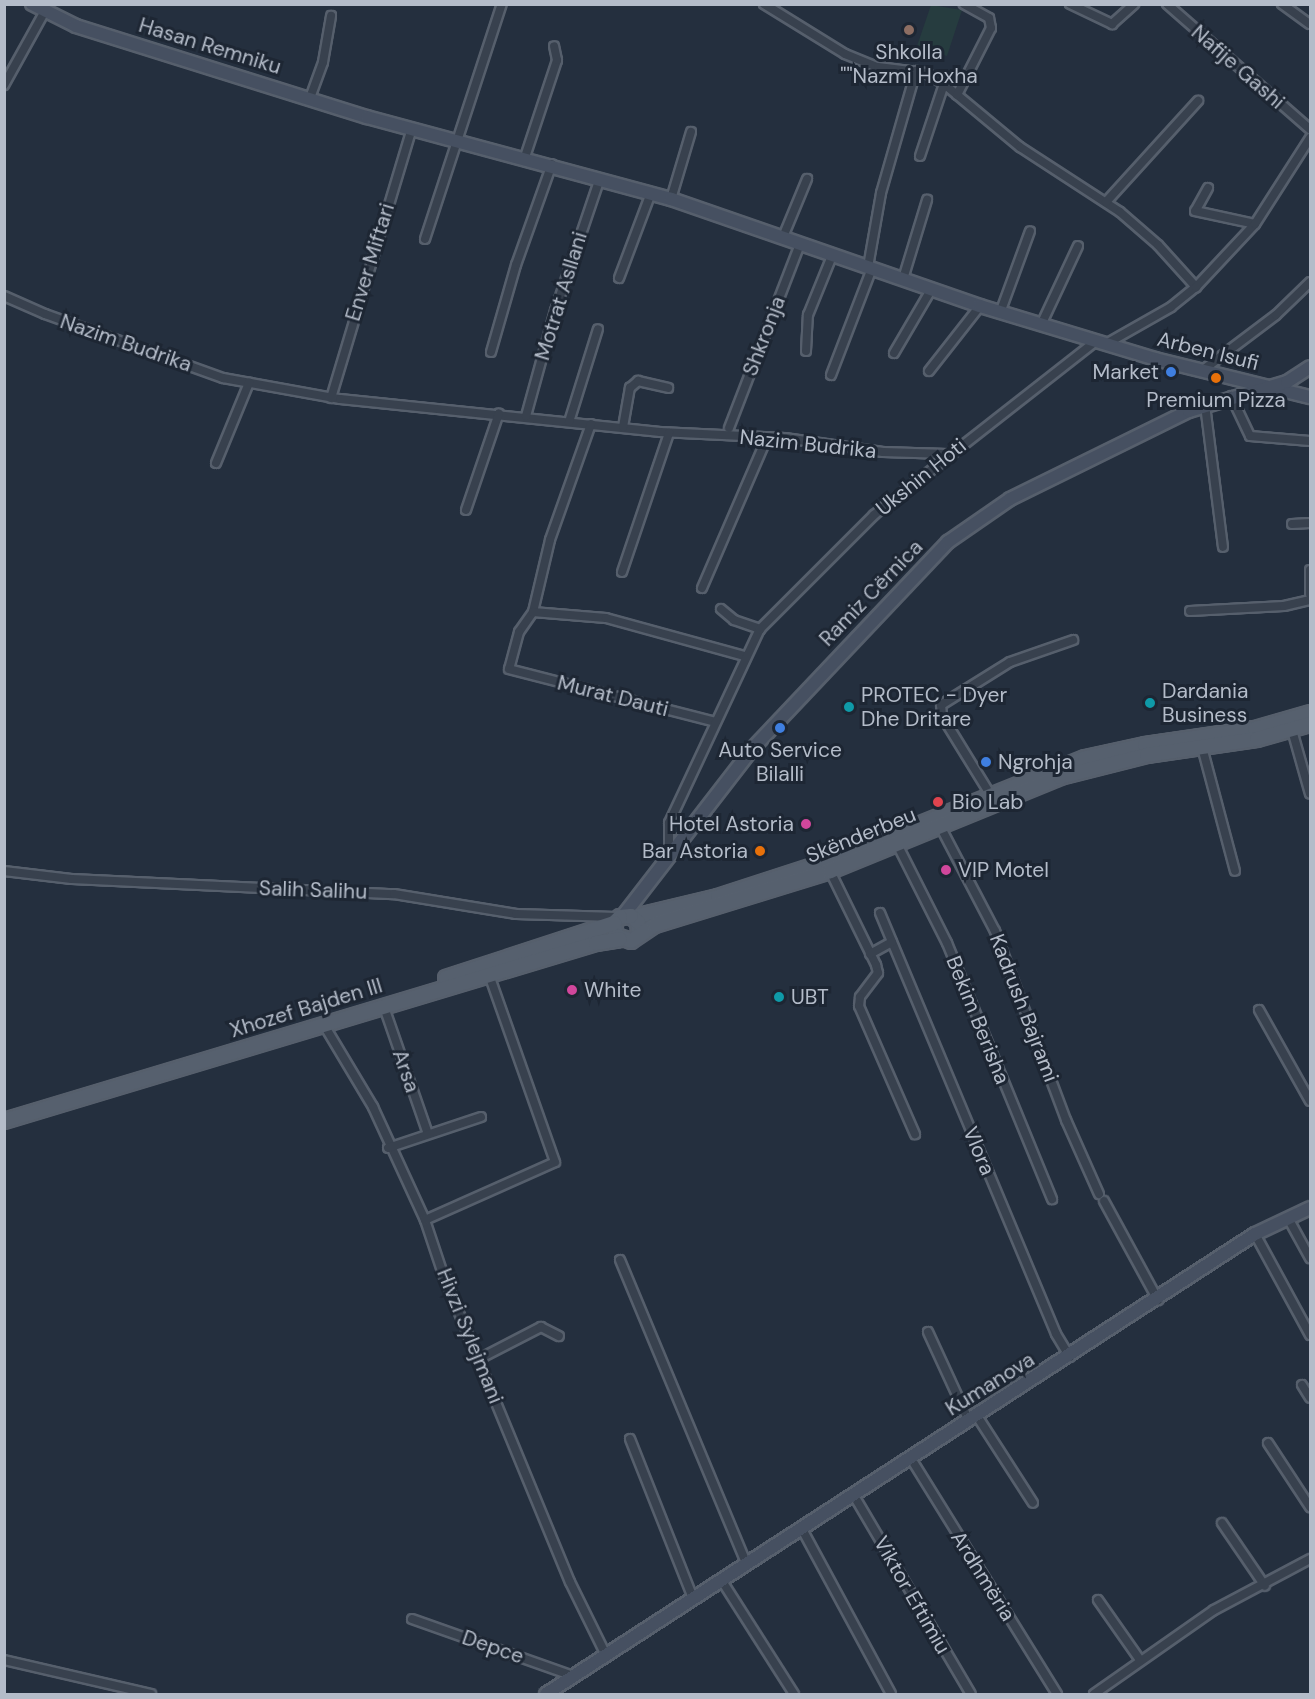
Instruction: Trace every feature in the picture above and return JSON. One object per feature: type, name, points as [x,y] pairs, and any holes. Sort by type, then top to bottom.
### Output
[{"type":"main road","name":"Skënderbeu","points":[[633,917],[826,862],[990,794],[1085,758],[1145,745],[1255,729],[1311,713]]},
{"type":"main road","name":"Skënderbeu","points":[[633,917],[830,871],[1088,768],[1292,730],[1311,724]]},
{"type":"main road","name":"Xhozef Bajden III","points":[[4,1111],[591,934],[633,917],[631,941],[620,939],[489,975],[4,1121]]},
{"type":"main road","points":[[620,939],[614,933],[633,917]]},
{"type":"street","name":"Hasan Remniku","points":[[32,4],[76,26],[412,128],[671,198],[931,290],[1101,342]]},
{"type":"street","points":[[425,239],[502,4]]},
{"type":"street","points":[[957,95],[991,27],[989,18],[963,4]]},
{"type":"street","points":[[1070,4],[1112,24],[1134,4]]},
{"type":"street","name":"Nafije Gashi","points":[[1167,4],[1311,129]]},
{"type":"street","points":[[1282,4],[1311,24]]},
{"type":"street","points":[[764,5],[845,54],[878,67],[916,71],[944,84],[1020,147],[1106,202],[1158,245],[1196,287]]},
{"type":"street","points":[[4,85],[45,11]]},
{"type":"street","points":[[310,98],[323,62],[332,15]]},
{"type":"street","points":[[525,157],[557,60],[554,46]]},
{"type":"street","points":[[831,375],[870,268],[881,193],[916,71]]},
{"type":"street","points":[[921,156],[944,84]]},
{"type":"street","points":[[1106,202],[1198,101]]},
{"type":"street","name":"Enver Miftari","points":[[331,398],[412,128]]},
{"type":"street","points":[[671,198],[691,132]]},
{"type":"street","name":"Ukshin Hoti","points":[[669,852],[669,823],[744,656],[760,629],[831,555],[947,454],[1101,342],[1171,307],[1196,287],[1255,224],[1311,138]]},
{"type":"street","points":[[491,352],[516,264],[552,164]]},
{"type":"street","name":"Motrat Asllani","points":[[526,416],[555,311],[600,178]]},
{"type":"street","points":[[783,237],[807,179]]},
{"type":"street","points":[[1208,188],[1195,210],[1255,224]]},
{"type":"street","points":[[619,278],[651,193]]},
{"type":"street","points":[[903,279],[927,200]]},
{"type":"street","points":[[1000,312],[1029,231]]},
{"type":"street","name":"Shkronja","points":[[729,428],[800,244]]},
{"type":"street","points":[[1041,325],[1078,246]]},
{"type":"street","points":[[806,351],[808,315],[832,256]]},
{"type":"street","points":[[1203,370],[1276,315],[1311,282]]},
{"type":"street","points":[[894,353],[931,290]]},
{"type":"street","name":"Nazim Budrika","points":[[4,296],[223,378],[331,398],[380,405],[499,413],[669,433],[767,438],[884,452],[947,454]]},
{"type":"street","points":[[929,371],[980,306]]},
{"type":"street","points":[[569,422],[598,329]]},
{"type":"street","name":"Arben Isufi","points":[[1101,342],[1311,397]]},
{"type":"street","name":"Ramiz Cërnica","points":[[633,917],[669,852],[803,691],[948,542],[1010,499],[1205,405],[1231,395],[1287,382],[1311,368]]},
{"type":"street","points":[[623,427],[630,387],[638,381],[668,388]]},
{"type":"street","points":[[216,463],[249,383]]},
{"type":"street","points":[[1231,395],[1250,436],[1311,441]]},
{"type":"street","points":[[1205,405],[1223,547]]},
{"type":"street","points":[[466,510],[499,413]]},
{"type":"street","points":[[591,424],[550,540],[533,612],[606,618],[744,656]]},
{"type":"street","points":[[622,572],[669,433]]},
{"type":"street","points":[[702,588],[767,438]]},
{"type":"street","points":[[1292,524],[1311,523]]},
{"type":"street","points":[[1311,570],[1311,594]]},
{"type":"street","points":[[1190,611],[1284,606],[1311,600]]},
{"type":"street","points":[[722,609],[734,620],[760,629]]},
{"type":"street","name":"Murat Dauti","points":[[533,612],[519,632],[508,667],[510,671],[715,722]]},
{"type":"street","points":[[990,794],[942,716],[940,705],[1010,662],[1073,640]]},
{"type":"street","points":[[1292,730],[1311,794]]},
{"type":"street","points":[[1202,747],[1235,871]]},
{"type":"street","name":"Kadrush Bajrami","points":[[940,826],[995,931],[1066,1120],[1102,1197],[1158,1300]]},
{"type":"street","name":"Bekim Berisha","points":[[897,844],[947,943],[1052,1199]]},
{"type":"street","points":[[830,871],[878,973],[860,997],[859,1006],[915,1134]]},
{"type":"street","name":"Salih Salihu","points":[[4,872],[72,879],[394,894],[516,914],[573,919],[633,917]]},
{"type":"street","name":"Vlora","points":[[880,913],[1056,1334],[1070,1357]]},
{"type":"street","points":[[870,954],[892,942]]},
{"type":"street","points":[[425,1220],[555,1162],[489,975]]},
{"type":"street","name":"Arsa","points":[[384,1007],[428,1134]]},
{"type":"street","points":[[1259,1010],[1311,1101]]},
{"type":"street","name":"Hivzi Sylejmani","points":[[324,1025],[373,1107],[388,1148],[425,1220],[570,1582],[605,1653]]},
{"type":"street","points":[[388,1148],[481,1117]]},
{"type":"street","name":"Kumanova","points":[[546,1695],[605,1653],[803,1531],[910,1457],[1070,1357],[1255,1234],[1311,1208]]},
{"type":"street","points":[[1288,1218],[1311,1258]]},
{"type":"street","points":[[1255,1234],[1311,1335]]},
{"type":"street","points":[[620,1260],[747,1566]]},
{"type":"street","points":[[479,1359],[541,1327],[559,1336]]},
{"type":"street","points":[[928,1332],[973,1419],[1034,1503]]},
{"type":"street","points":[[1302,1385],[1311,1398]]},
{"type":"street","points":[[630,1439],[693,1598]]},
{"type":"street","points":[[1268,1443],[1311,1507]]},
{"type":"street","name":"Ardhmëria","points":[[910,1457],[1057,1695]]},
{"type":"street","name":"Viktor Eftimiu","points":[[854,1494],[970,1695]]},
{"type":"street","points":[[1222,1523],[1265,1586]]},
{"type":"street","points":[[803,1531],[891,1695]]},
{"type":"street","points":[[1094,1695],[1140,1660],[1214,1610],[1265,1586],[1311,1559]]},
{"type":"street","points":[[722,1581],[794,1695]]},
{"type":"street","points":[[1098,1600],[1140,1660]]},
{"type":"street","name":"Depce","points":[[412,1619],[573,1676]]},
{"type":"street","points":[[4,1660],[151,1695]]},
{"type":"green space","points":[[931,5],[962,10],[947,56],[917,46]]},
{"type":"place","name":"Shkolla \"\"Nazmi Hoxha","points":[[909,30]]},
{"type":"place","name":"Market","points":[[1171,372]]},
{"type":"place","name":"Premium Pizza","points":[[1216,378]]},
{"type":"place","name":"Dardania Business","points":[[1150,703]]},
{"type":"place","name":"PROTEC - Dyer Dhe Dritare","points":[[849,707]]},
{"type":"place","name":"Auto Service Bilalli","points":[[780,728]]},
{"type":"place","name":"Ngrohja","points":[[986,762]]},
{"type":"place","name":"Bio Lab","points":[[938,802]]},
{"type":"place","name":"Hotel Astoria","points":[[806,824]]},
{"type":"place","name":"Bar Astoria","points":[[760,851]]},
{"type":"place","name":"VIP Motel","points":[[946,870]]},
{"type":"place","name":"White","points":[[572,990]]},
{"type":"place","name":"UBT","points":[[779,997]]}]
